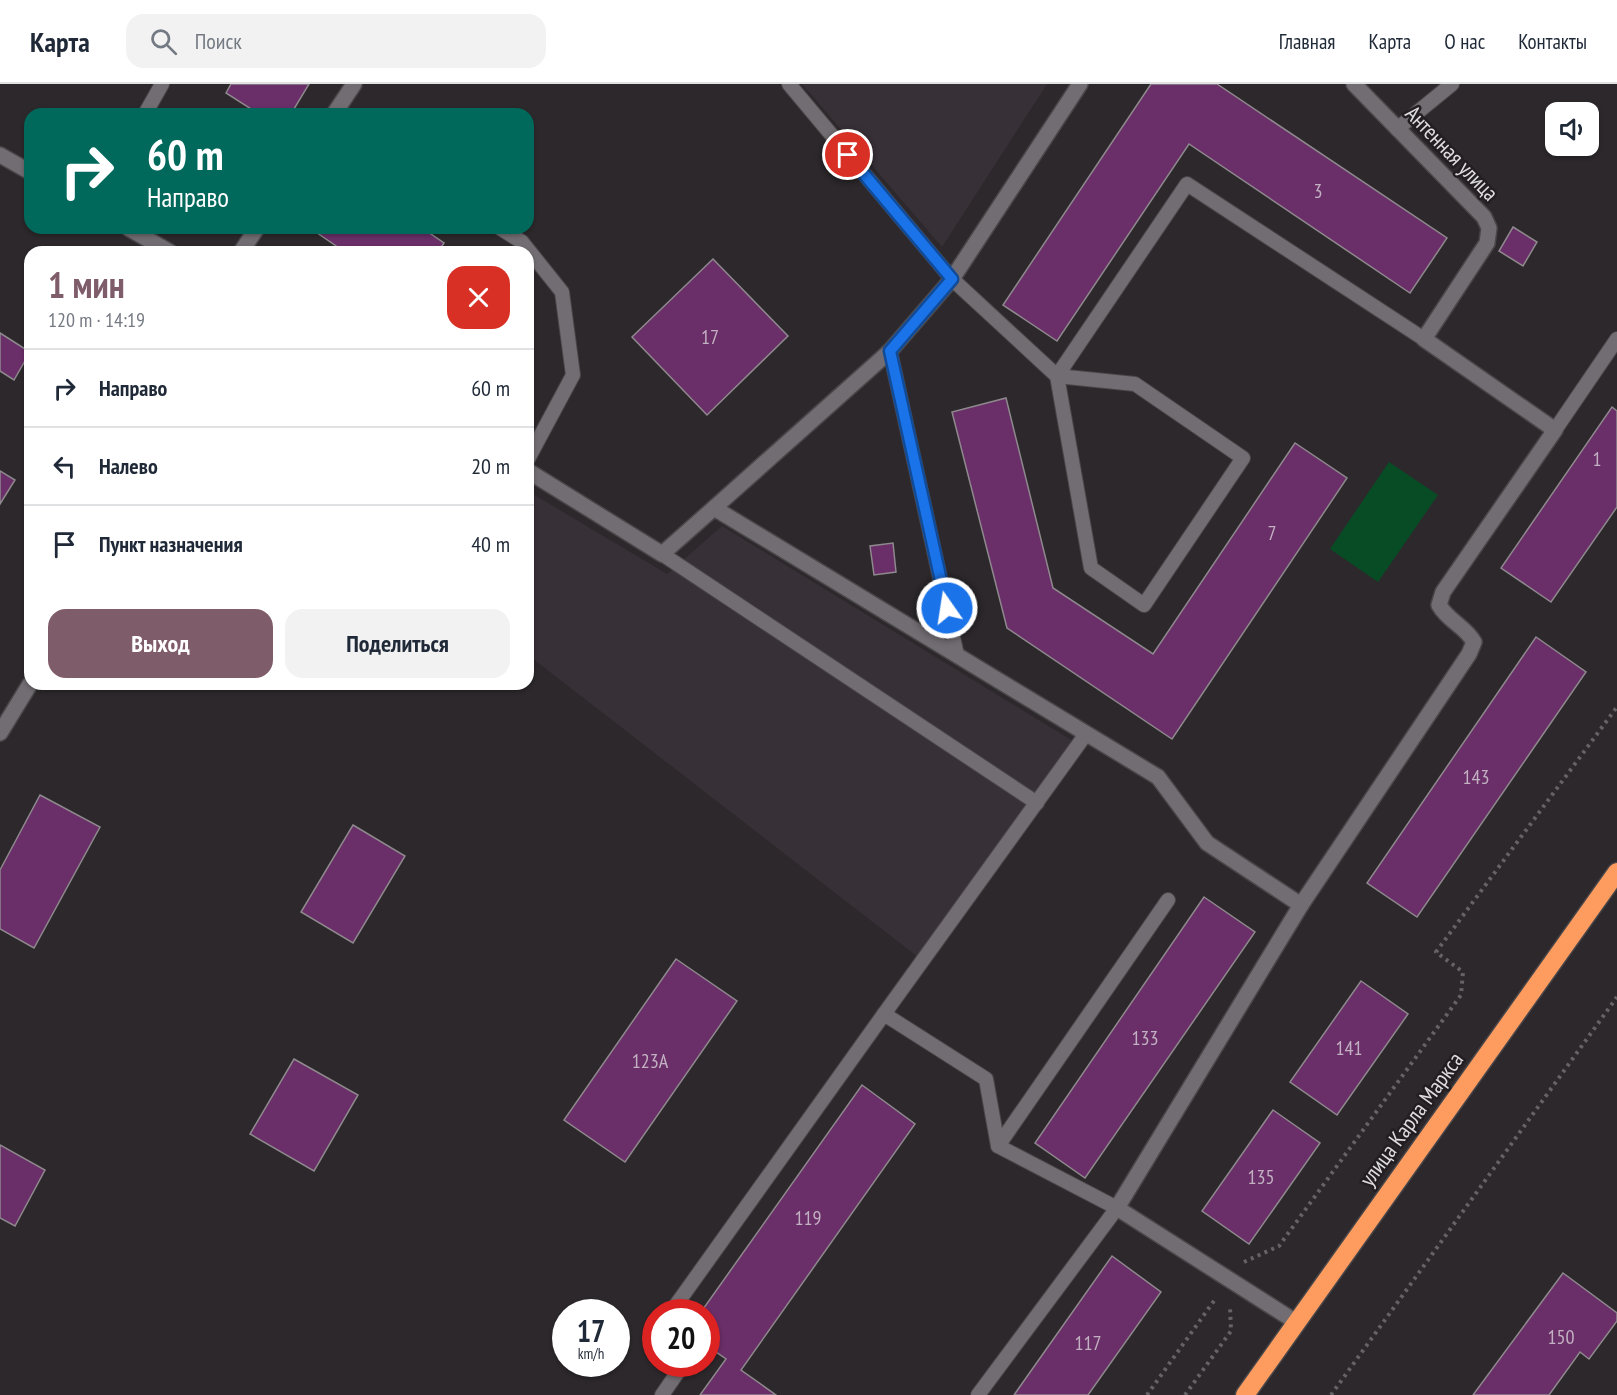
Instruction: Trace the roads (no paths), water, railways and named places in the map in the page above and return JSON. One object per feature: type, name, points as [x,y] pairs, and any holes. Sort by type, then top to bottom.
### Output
[{"type":"highway","name":"улица Карла Маркса","points":[[1245,1395],[1617,872]]},
{"type":"street","points":[[338,108],[354,84]]},
{"type":"street","points":[[534,475],[662,554],[890,351],[952,279],[1080,84]]},
{"type":"street","name":"Антенная улица","points":[[1354,84],[1484,217],[1489,228],[1487,243],[1424,339]]},
{"type":"street","points":[[0,155],[24,169]]},
{"type":"street","points":[[138,234],[160,246]]},
{"type":"street","points":[[1296,1322],[1117,1208],[1301,905],[1470,654],[1474,642],[1468,632],[1445,615],[1439,604],[1443,592],[1555,430],[1424,339]]},
{"type":"street","points":[[714,508],[1158,777],[1207,843],[1301,905]]},
{"type":"street","points":[[0,733],[26,690]]},
{"type":"lane","points":[[148,108],[162,84]]},
{"type":"lane","points":[[789,84],[952,279],[1056,376],[1090,568],[1144,605],[1243,458],[1135,384],[1056,376]]},
{"type":"lane","points":[[1397,129],[1452,84]]},
{"type":"lane","points":[[1056,376],[1187,184],[1424,339]]},
{"type":"lane","points":[[509,234],[525,246]]},
{"type":"lane","points":[[534,257],[561,292],[573,375],[534,448]]},
{"type":"lane","points":[[1555,430],[1617,339]]},
{"type":"lane","points":[[890,351],[957,655]]},
{"type":"lane","points":[[662,554],[1037,803]]},
{"type":"lane","points":[[680,1299],[1086,734]]},
{"type":"lane","points":[[998,1146],[1168,900]]},
{"type":"lane","points":[[885,1014],[986,1079],[998,1146]]},
{"type":"lane","points":[[978,1395],[1117,1208],[998,1146]]},
{"type":"lane","points":[[662,1395],[674,1377]]}]
